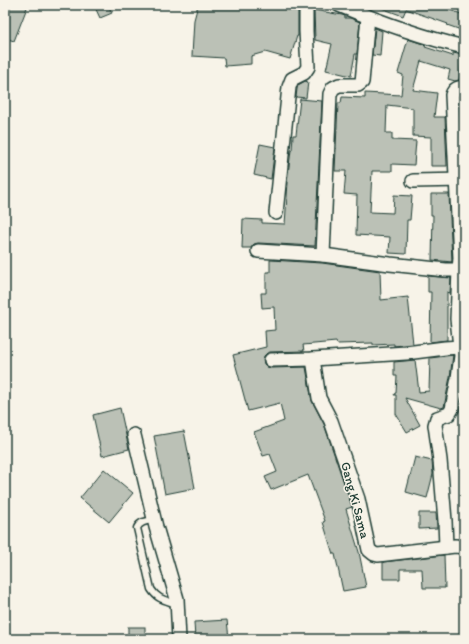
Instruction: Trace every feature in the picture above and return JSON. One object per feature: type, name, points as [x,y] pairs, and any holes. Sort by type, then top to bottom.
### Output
[{"type":"street","points":[[276,213],[289,87],[292,80],[304,73],[308,67],[306,5]]},
{"type":"street","points":[[339,5],[425,37],[464,47]]},
{"type":"street","points":[[323,255],[330,94],[333,88],[339,85],[358,85],[362,82],[368,16]]},
{"type":"street","points":[[446,547],[440,460],[435,425],[437,418],[449,414],[452,409],[460,369],[462,347],[457,319],[460,258],[460,180],[452,95],[456,88],[464,87]]},
{"type":"street","points":[[413,181],[460,180]]},
{"type":"street","points":[[258,251],[323,255],[390,264],[459,270]]},
{"type":"street","points":[[272,360],[406,353],[462,347]]},
{"type":"street","name":"Gang Ki Sama","points":[[313,359],[319,398],[331,420],[358,498],[370,550],[378,555],[455,546],[464,547]]},
{"type":"street","points":[[134,435],[154,520],[177,599],[179,639]]},
{"type":"lane","points":[[154,520],[141,523],[137,528],[151,589],[160,598],[177,604]]},
{"type":"building","points":[[5,5],[28,5],[14,41],[5,38]]},
{"type":"building","points":[[94,5],[108,5],[112,13],[100,18]]},
{"type":"building","points":[[198,5],[298,6],[298,36],[290,59],[265,52],[251,56],[251,64],[225,66],[224,58],[192,56],[194,20]]},
{"type":"building","points":[[376,5],[441,5],[464,15],[464,31],[406,9],[403,16]]},
{"type":"building","points":[[314,10],[342,15],[345,16],[345,18],[350,18],[360,22],[357,54],[355,54],[351,76],[326,70],[332,44],[315,40]]},
{"type":"building","points":[[375,28],[382,31],[380,56],[372,55]]},
{"type":"building","points":[[408,39],[426,45],[425,47],[453,56],[453,53],[463,55],[459,80],[455,81],[448,79],[450,70],[421,61],[413,90],[437,93],[434,117],[445,117],[447,166],[431,166],[431,137],[413,136],[413,108],[387,105],[386,133],[392,133],[392,140],[416,141],[414,165],[392,164],[392,171],[372,171],[370,212],[393,213],[394,195],[412,196],[410,220],[407,220],[406,254],[389,253],[390,237],[356,235],[357,195],[344,194],[346,171],[335,171],[338,103],[341,103],[342,97],[365,98],[365,93],[401,95],[403,75],[398,73]]},
{"type":"building","points":[[305,81],[308,82],[306,98],[296,97],[298,85]]},
{"type":"building","points":[[300,99],[322,101],[315,246],[258,243],[254,244],[251,248],[242,248],[243,219],[262,220],[262,223],[285,224],[287,182],[293,135],[296,135]]},
{"type":"building","points":[[461,117],[464,117],[464,167]]},
{"type":"building","points":[[260,144],[275,147],[271,179],[254,175]]},
{"type":"building","points":[[431,194],[449,194],[452,262],[432,260],[433,215],[431,215]]},
{"type":"building","points":[[270,260],[322,263],[380,271],[381,300],[408,297],[413,344],[394,346],[394,344],[337,344],[336,342],[303,345],[304,351],[270,352],[264,356],[263,360],[267,367],[271,368],[306,367],[312,401],[324,424],[352,507],[346,509],[359,552],[366,587],[343,591],[335,554],[333,554],[323,522],[325,521],[308,475],[271,490],[265,477],[277,472],[270,454],[263,456],[254,432],[284,421],[280,403],[248,411],[233,355],[266,347],[265,331],[275,330],[274,307],[262,308],[261,293],[266,293],[266,272],[270,272]]},
{"type":"building","points":[[428,276],[451,278],[450,293],[447,292],[447,340],[430,342],[431,292],[428,292]]},
{"type":"building","points":[[453,355],[444,407],[441,408],[405,398],[420,425],[407,432],[396,414],[396,395],[394,395],[396,393],[397,376],[394,376],[394,362],[415,360],[419,392],[429,391],[430,358]]},
{"type":"building","points":[[120,408],[129,449],[102,456],[93,415]]},
{"type":"building","points":[[184,431],[195,488],[165,494],[154,436]]},
{"type":"building","points":[[415,457],[432,461],[433,474],[427,498],[406,492]]},
{"type":"building","points":[[104,469],[133,493],[109,522],[80,498]]},
{"type":"building","points":[[419,513],[436,513],[437,528],[419,529]]},
{"type":"building","points":[[444,555],[445,588],[423,588],[422,569],[400,569],[400,579],[383,579],[383,562]]},
{"type":"building","points":[[227,620],[229,639],[195,639],[194,622]]},
{"type":"building","points":[[128,627],[145,627],[145,639],[128,639]]},
{"type":"railway","points":[[457,5],[464,7]]}]
